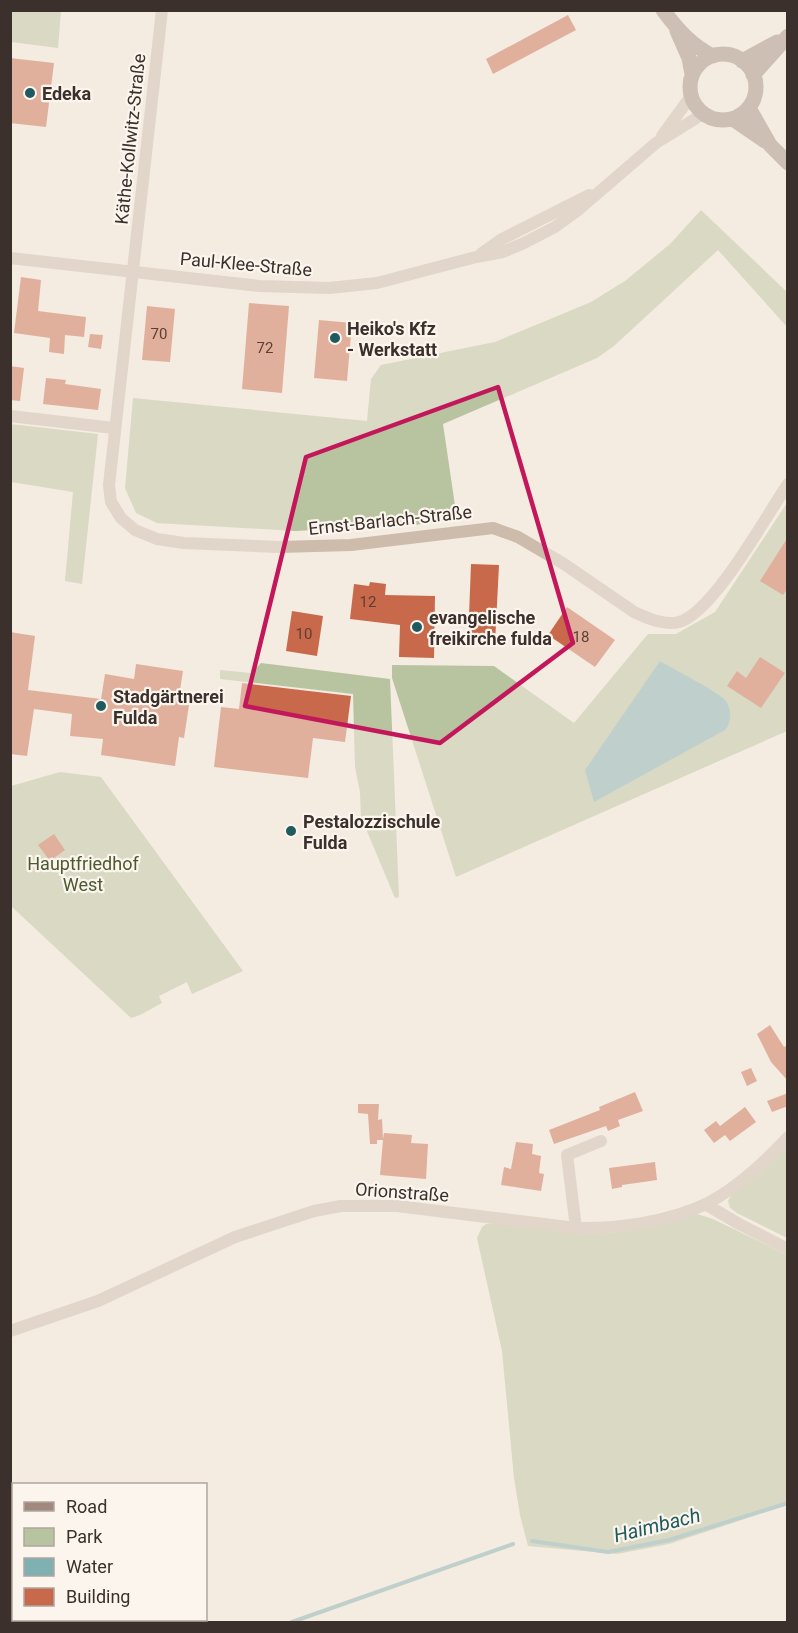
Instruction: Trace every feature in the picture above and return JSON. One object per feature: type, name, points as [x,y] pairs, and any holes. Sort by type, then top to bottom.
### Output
[{"type":"street","name":"Käthe-Kollwitz-Straße","points":[[133,272],[162,10]]},
{"type":"street","points":[[663,10],[676,28],[689,58],[692,74],[691,96],[695,106],[712,119],[733,119],[770,145],[788,163]]},
{"type":"street","points":[[676,28],[702,51],[713,56]]},
{"type":"street","points":[[742,61],[786,37]]},
{"type":"street","points":[[753,75],[786,37]]},
{"type":"street","points":[[692,74],[704,60],[713,56],[733,56],[742,61],[753,75],[755,92],[748,108],[733,119]]},
{"type":"street","name":"Paul-Klee-Straße","points":[[656,143],[691,96]]},
{"type":"street","points":[[748,108],[770,145]]},
{"type":"street","name":"Paul-Klee-Straße","points":[[10,258],[259,286],[329,288],[376,284],[476,257],[502,240],[578,199],[598,191],[656,143],[703,114]]},
{"type":"street","name":"Ernst-Barlach-Straße","points":[[133,272],[109,485],[111,502],[121,518],[135,530],[158,538],[184,543],[241,546],[351,545],[493,528],[518,537],[555,559],[634,612],[668,623],[679,622],[690,617],[701,609],[720,588],[788,484]]},
{"type":"street","points":[[10,416],[114,428]]},
{"type":"street","name":"Orionstraße","points":[[10,1331],[98,1301],[235,1237],[314,1211],[341,1206],[397,1206],[576,1228],[597,1228],[656,1220],[705,1204],[757,1168],[788,1137]]},
{"type":"street","points":[[576,1228],[567,1155],[601,1141]]},
{"type":"street","points":[[705,1204],[788,1249]]},
{"type":"highlighted area","points":[[498,387],[573,643],[440,743],[245,706],[306,457]]},
{"type":"green space","points":[[11,10],[61,11],[58,48],[11,42]]},
{"type":"green space","points":[[701,210],[787,292],[787,327],[718,250],[614,346],[597,358],[443,424],[457,519],[415,525],[295,531],[157,523],[136,513],[125,488],[133,398],[367,421],[371,379],[381,365],[495,342],[591,302],[625,281],[670,244]]},
{"type":"green space","points":[[10,424],[98,434],[82,584],[65,581],[73,492],[11,482]]},
{"type":"green space","points":[[787,503],[787,731],[456,877],[392,678],[392,665],[494,666],[574,723],[648,634],[676,634],[715,612]]},
{"type":"green space","points":[[261,663],[390,679],[399,897],[395,898],[361,817],[360,792],[355,767],[353,694],[220,679],[220,670],[251,673]]},
{"type":"green space","name":"Hauptfriedhof West","points":[[60,772],[101,777],[243,971],[192,994],[187,982],[159,996],[162,1003],[131,1018],[11,906],[11,786]]},
{"type":"green space","points":[[787,1145],[787,1238],[737,1213],[730,1208],[728,1201],[732,1193]]},
{"type":"green space","points":[[697,1214],[713,1219],[787,1255],[787,1505],[669,1544],[617,1554],[528,1546],[514,1478],[502,1351],[477,1238],[482,1227],[495,1223],[586,1234],[621,1232]]},
{"type":"water","points":[[660,661],[725,700],[730,711],[727,727],[594,802],[585,770]]},
{"type":"building","points":[[568,15],[576,30],[493,74],[486,59]]},
{"type":"building","name":"Edeka","points":[[10,58],[54,63],[46,127],[10,123]]},
{"type":"building","points":[[21,277],[41,280],[38,311],[86,317],[84,337],[65,335],[64,354],[49,352],[50,338],[14,333]]},
{"type":"building","points":[[249,303],[289,306],[282,393],[242,389]]},
{"type":"building","points":[[147,306],[175,309],[170,362],[142,360]]},
{"type":"building","points":[[319,320],[352,323],[347,381],[314,378]]},
{"type":"building","points":[[90,334],[103,335],[101,349],[88,347]]},
{"type":"building","points":[[10,366],[24,368],[20,401],[10,400]]},
{"type":"building","points":[[46,378],[66,380],[65,384],[101,389],[98,410],[43,404]]},
{"type":"building","points":[[788,537],[788,588],[783,595],[760,581]]},
{"type":"building","points":[[471,564],[499,565],[495,643],[468,642]]},
{"type":"building","points":[[370,582],[386,584],[385,595],[435,596],[434,658],[399,657],[400,625],[350,619],[354,584],[369,586]]},
{"type":"building","points":[[567,607],[615,640],[595,667],[548,635]]},
{"type":"building","points":[[292,611],[323,616],[317,656],[286,651]]},
{"type":"building","points":[[10,632],[35,636],[28,690],[101,699],[105,674],[134,679],[136,664],[183,671],[180,690],[191,692],[184,738],[179,737],[175,766],[101,755],[103,739],[70,736],[72,714],[34,709],[27,756],[10,754]]},
{"type":"building","points":[[760,657],[785,673],[761,708],[727,686],[737,671],[746,678]]},
{"type":"building","points":[[242,683],[351,696],[345,742],[313,738],[308,778],[214,767],[221,707],[239,709]]},
{"type":"building","points":[[54,834],[65,850],[50,861],[38,845]]},
{"type":"building","points":[[770,1025],[784,1047],[788,1045],[788,1081],[771,1062],[757,1034]]},
{"type":"building","points":[[751,1068],[757,1081],[747,1086],[741,1072]]},
{"type":"building","points":[[635,1092],[643,1111],[618,1120],[620,1126],[608,1131],[606,1126],[554,1144],[549,1130],[600,1110],[599,1107]]},
{"type":"building","points":[[788,1093],[788,1106],[772,1112],[767,1101]]},
{"type":"building","points":[[358,1104],[379,1104],[378,1120],[382,1119],[383,1139],[384,1133],[412,1135],[411,1143],[428,1144],[426,1179],[380,1175],[383,1140],[377,1140],[377,1144],[370,1144],[368,1114],[358,1113]]},
{"type":"building","points":[[745,1107],[756,1122],[730,1141],[725,1135],[714,1143],[704,1130],[716,1121],[720,1126]]},
{"type":"building","points":[[516,1142],[533,1144],[532,1154],[541,1156],[539,1173],[544,1174],[541,1191],[501,1185],[504,1167],[511,1169]]},
{"type":"building","points":[[655,1162],[657,1180],[622,1185],[622,1187],[612,1189],[609,1168]]},
{"type":"waterway","name":"Haimbach","points":[[532,1541],[608,1552],[669,1540],[788,1503]]},
{"type":"waterway","name":"Haimbach","points":[[292,1622],[513,1544]]},
{"type":"place","name":"Edeka","points":[[30,93]]},
{"type":"place","name":"Heiko's Kfz - Werkstatt","points":[[335,338]]},
{"type":"place","name":"evangelische freikirche fulda","points":[[417,627]]},
{"type":"place","name":"Stadgärtnerei Fulda","points":[[101,706]]},
{"type":"place","name":"Pestalozzischule Fulda","points":[[291,831]]}]
